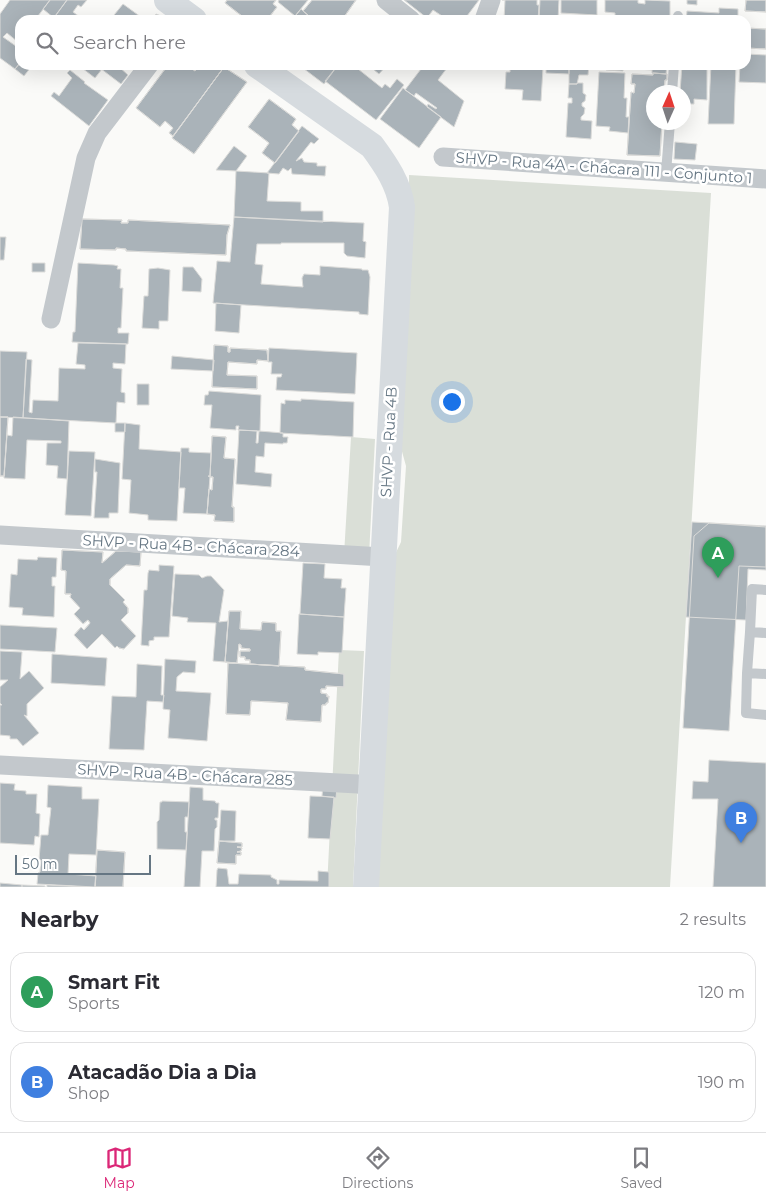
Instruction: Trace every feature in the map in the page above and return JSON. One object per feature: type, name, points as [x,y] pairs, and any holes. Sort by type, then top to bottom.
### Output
[{"type":"street","points":[[386,0],[405,15]]},
{"type":"street","points":[[486,15],[491,0]]},
{"type":"street","points":[[51,319],[86,158],[97,134],[145,70]]},
{"type":"street","name":"SHVP - Rua 4B","points":[[264,70],[372,146],[385,164],[400,192],[402,207],[366,887]]},
{"type":"street","name":"SHVP - Rua 4A - Chácara 111 - Conjunto 1","points":[[443,157],[766,179]]},
{"type":"street","name":"SHVP - Rua 4B - Chácara 284","points":[[0,534],[383,557]]},
{"type":"street","name":"SHVP - Rua 4B - Chácara 285","points":[[0,765],[358,784],[370,787]]},
{"type":"lane","points":[[673,85],[674,70]]},
{"type":"lane","points":[[666,173],[669,130]]},
{"type":"lane","points":[[766,590],[752,589],[746,713],[766,715]]},
{"type":"lane","points":[[750,632],[766,633]]},
{"type":"lane","points":[[747,673],[766,674]]},
{"type":"shaded area","points":[[409,175],[711,193],[670,887],[375,887],[390,565],[401,542],[406,466],[398,437]]},
{"type":"shaded area","points":[[351,437],[375,439],[369,556],[344,555]]},
{"type":"shaded area","points":[[339,650],[364,651],[353,887],[327,887]]},
{"type":"building","points":[[10,0],[50,0],[39,15],[15,15],[15,40],[7,33],[3,37],[15,45],[15,69],[0,58],[0,14]]},
{"type":"building","points":[[50,0],[67,0],[56,15],[50,15],[43,9]]},
{"type":"building","points":[[67,0],[87,0],[81,7],[78,5],[73,12],[77,15],[56,15]]},
{"type":"building","points":[[227,0],[276,0],[273,4],[277,7],[271,15],[241,15],[225,3]]},
{"type":"building","points":[[227,0],[276,0],[273,4],[277,7],[271,15],[241,15],[225,3]]},
{"type":"building","points":[[279,0],[308,0],[296,15],[278,2]]},
{"type":"building","points":[[312,0],[356,0],[346,15],[308,15],[303,11]]},
{"type":"building","points":[[312,0],[356,0],[346,15],[308,15],[303,11]]},
{"type":"building","points":[[404,0],[479,0],[468,15],[440,15],[433,10],[429,15],[423,15]]},
{"type":"building","points":[[505,0],[537,0],[537,5],[539,5],[538,15],[504,15]]},
{"type":"building","points":[[540,0],[559,0],[558,15],[539,15]]},
{"type":"building","points":[[561,0],[597,0],[597,15],[561,13]]},
{"type":"building","points":[[605,0],[638,0],[638,3],[645,4],[645,0],[670,1],[670,15],[615,15],[615,13],[605,12]]},
{"type":"building","points":[[687,0],[697,0],[697,5],[687,4]]},
{"type":"building","points":[[746,0],[766,0],[766,12],[745,11]]},
{"type":"building","points":[[746,0],[766,0],[766,12],[745,11]]},
{"type":"building","points":[[123,4],[138,15],[114,15]]},
{"type":"building","points":[[719,8],[738,9],[738,15],[687,15],[687,11],[719,13]]},
{"type":"building","points":[[301,9],[308,15],[296,15]]},
{"type":"building","points":[[751,28],[766,29],[766,49],[751,48]]},
{"type":"building","points":[[751,28],[766,29],[766,49],[751,48]]},
{"type":"building","points":[[751,54],[766,55],[766,83],[739,82],[740,70],[751,70]]},
{"type":"building","points":[[16,70],[29,70],[24,76]]},
{"type":"building","points":[[70,70],[84,83],[108,100],[89,126],[51,96],[54,92],[59,96],[72,78],[67,73]]},
{"type":"building","points":[[85,70],[101,70],[95,78]]},
{"type":"building","points":[[103,70],[122,70],[128,75],[121,84]]},
{"type":"building","points":[[164,70],[222,70],[173,136],[169,133],[173,128],[165,121],[160,127],[136,108]]},
{"type":"building","points":[[164,70],[222,70],[173,136],[169,133],[173,128],[165,121],[160,127],[136,108]]},
{"type":"building","points":[[222,70],[229,70],[247,82],[194,154],[172,138]]},
{"type":"building","points":[[222,70],[229,70],[247,82],[194,154],[172,138]]},
{"type":"building","points":[[306,70],[334,70],[324,84]]},
{"type":"building","points":[[334,70],[359,70],[382,88],[385,84],[390,88],[397,79],[404,85],[376,120],[325,81]]},
{"type":"building","points":[[374,70],[383,70],[379,74]]},
{"type":"building","points":[[420,70],[446,70],[438,80],[464,101],[454,127],[427,107],[428,104],[437,108],[416,93],[414,96],[405,90]]},
{"type":"building","points":[[510,70],[543,70],[541,101],[522,100],[523,90],[505,89],[506,72],[510,72]]},
{"type":"building","points":[[546,70],[569,70],[569,74],[546,73]]},
{"type":"building","points":[[569,70],[588,70],[588,75],[579,75],[577,84],[569,84]]},
{"type":"building","points":[[652,70],[666,70],[666,74],[652,73]]},
{"type":"building","points":[[682,70],[707,70],[707,100],[694,99],[694,104],[691,104],[691,85],[681,85]]},
{"type":"building","points":[[711,70],[736,70],[734,124],[708,124]]},
{"type":"building","points":[[599,72],[625,73],[624,98],[627,98],[626,117],[629,117],[628,133],[609,131],[610,127],[596,126]]},
{"type":"building","points":[[653,73],[667,74],[665,85],[646,85],[646,130],[662,130],[660,156],[627,155],[631,92],[634,93],[635,84],[631,84],[632,74],[653,75]]},
{"type":"building","points":[[653,73],[667,74],[665,85],[646,85],[646,130],[662,130],[660,156],[627,155],[631,92],[634,93],[635,84],[631,84],[632,74],[653,75]]},
{"type":"building","points":[[583,83],[583,93],[586,95],[585,101],[582,103],[582,106],[585,108],[581,120],[592,121],[591,139],[566,137],[568,103],[572,103],[572,98],[568,98],[569,84]]},
{"type":"building","points":[[403,88],[441,117],[419,148],[380,119]]},
{"type":"building","points":[[269,99],[296,119],[292,125],[299,131],[275,163],[262,153],[269,143],[248,127]]},
{"type":"building","points":[[269,99],[296,119],[292,125],[299,131],[275,163],[262,153],[269,143],[248,127]]},
{"type":"building","points":[[302,126],[319,139],[314,144],[311,142],[296,161],[302,158],[304,162],[317,163],[317,166],[326,166],[325,176],[292,174],[291,168],[288,171],[283,168],[279,174],[267,173]]},
{"type":"building","points":[[675,142],[697,144],[695,160],[674,159]]},
{"type":"building","points":[[234,146],[247,156],[236,171],[216,170]]},
{"type":"building","points":[[236,171],[269,173],[267,201],[301,202],[301,211],[323,211],[323,222],[234,217]]},
{"type":"building","points":[[234,217],[364,223],[363,241],[366,242],[365,258],[347,256],[344,253],[344,243],[257,244],[255,264],[263,265],[261,284],[303,287],[302,278],[304,274],[320,275],[320,266],[368,270],[370,277],[368,315],[359,314],[359,312],[213,303],[217,261],[230,262]]},
{"type":"building","points":[[82,219],[122,220],[121,223],[128,223],[128,220],[230,225],[227,235],[226,255],[126,251],[126,249],[116,248],[116,250],[80,249]]},
{"type":"building","points":[[82,219],[122,220],[121,223],[128,223],[128,220],[230,225],[227,235],[226,255],[126,251],[126,249],[116,248],[116,250],[80,249]]},
{"type":"building","points":[[0,237],[6,237],[4,260],[0,260]]},
{"type":"building","points":[[32,263],[45,263],[45,272],[32,272]]},
{"type":"building","points":[[78,263],[114,265],[118,266],[117,269],[121,269],[120,288],[123,288],[121,328],[118,328],[118,333],[129,333],[128,344],[72,342],[73,332],[75,332]]},
{"type":"building","points":[[183,267],[193,267],[202,279],[201,292],[182,291]]},
{"type":"building","points":[[149,269],[170,270],[168,321],[159,321],[159,329],[142,328],[144,296],[148,296]]},
{"type":"building","points":[[216,303],[241,305],[239,333],[215,331]]},
{"type":"building","points":[[78,343],[126,344],[125,364],[113,363],[113,368],[122,369],[121,392],[125,393],[125,403],[117,402],[116,423],[23,418],[26,359],[32,360],[29,412],[32,413],[33,400],[58,401],[59,368],[85,369],[85,365],[76,364]]},
{"type":"building","points":[[214,345],[228,346],[228,352],[230,352],[230,348],[267,350],[268,361],[257,360],[257,364],[228,362],[227,375],[257,376],[257,389],[212,387]]},
{"type":"building","points":[[214,345],[228,346],[228,352],[230,352],[230,348],[267,350],[268,361],[257,360],[257,364],[228,362],[227,375],[257,376],[257,389],[212,387]]},
{"type":"building","points":[[269,348],[357,353],[355,394],[276,390],[277,377],[281,377],[282,374],[271,374],[272,362],[268,362]]},
{"type":"building","points":[[0,351],[27,352],[23,418],[0,417]]},
{"type":"building","points":[[172,356],[214,360],[213,371],[171,369]]},
{"type":"building","points":[[137,384],[149,384],[149,405],[137,405]]},
{"type":"building","points":[[209,391],[261,395],[260,431],[238,430],[239,426],[236,426],[236,430],[210,428],[212,405],[204,405],[205,395],[208,395]]},
{"type":"building","points":[[301,399],[354,402],[353,437],[280,433],[281,403],[285,404],[285,400],[301,401]]},
{"type":"building","points":[[0,417],[8,417],[4,476],[0,476]]},
{"type":"building","points":[[0,417],[8,417],[4,476],[0,476]]},
{"type":"building","points":[[13,417],[69,421],[67,479],[57,478],[58,466],[46,465],[47,443],[61,443],[61,441],[27,440],[25,479],[4,478],[7,435],[12,436]]},
{"type":"building","points":[[115,423],[125,423],[125,432],[115,432]]},
{"type":"building","points":[[125,423],[140,425],[139,449],[181,452],[177,521],[148,520],[148,515],[129,513],[131,480],[122,479]]},
{"type":"building","points":[[239,430],[257,431],[256,443],[258,443],[259,431],[283,433],[283,437],[288,437],[287,443],[265,443],[264,457],[256,456],[255,472],[272,474],[271,487],[236,484]]},
{"type":"building","points":[[212,436],[226,437],[224,458],[235,459],[232,507],[234,507],[234,522],[214,521],[215,515],[207,514],[209,489],[212,490],[213,477],[210,477]]},
{"type":"building","points":[[212,436],[226,437],[224,458],[235,459],[232,507],[234,507],[234,522],[214,521],[215,515],[207,514],[209,489],[212,490],[213,477],[210,477]]},
{"type":"building","points":[[181,448],[189,448],[189,452],[211,453],[207,514],[183,513],[185,488],[179,488]]},
{"type":"building","points":[[69,451],[95,452],[91,516],[65,515]]},
{"type":"building","points":[[95,459],[120,463],[118,513],[109,513],[109,518],[94,518],[97,472],[95,472]]},
{"type":"building","points":[[692,522],[766,526],[766,570],[748,569],[746,620],[686,617]]},
{"type":"building","points":[[709,523],[766,527],[766,567],[739,566],[729,731],[683,728],[694,536]]},
{"type":"building","points":[[62,550],[103,552],[102,563],[116,551],[141,552],[140,566],[126,565],[110,579],[110,585],[125,600],[123,602],[128,608],[128,613],[121,620],[136,636],[124,649],[117,646],[115,648],[102,634],[87,649],[74,635],[81,627],[84,630],[90,623],[88,620],[83,624],[74,614],[80,608],[70,597],[71,594],[65,594],[66,571],[61,570]]},
{"type":"building","points":[[62,550],[103,552],[102,563],[116,551],[141,552],[140,566],[126,565],[110,579],[110,585],[125,600],[123,602],[128,608],[128,613],[121,620],[136,636],[124,649],[117,646],[115,648],[102,634],[87,649],[74,635],[81,627],[84,630],[90,623],[88,620],[83,624],[74,614],[80,608],[70,597],[71,594],[65,594],[66,571],[61,570]]},
{"type":"building","points":[[38,557],[57,558],[56,577],[52,577],[52,586],[55,586],[54,617],[22,615],[23,608],[9,607],[11,574],[17,575],[18,559],[37,560]]},
{"type":"building","points":[[303,563],[325,564],[324,578],[342,579],[341,588],[346,588],[344,617],[300,614]]},
{"type":"building","points":[[159,565],[174,566],[169,637],[154,637],[154,640],[149,641],[149,646],[141,645],[144,590],[147,590],[149,570],[159,571]]},
{"type":"building","points":[[175,574],[199,575],[202,578],[211,576],[224,590],[219,622],[228,621],[225,662],[213,661],[216,623],[187,622],[188,618],[172,616]]},
{"type":"building","points":[[229,611],[241,611],[240,629],[261,630],[262,622],[276,623],[276,631],[281,631],[279,666],[250,664],[250,660],[240,657],[240,651],[250,651],[250,649],[241,648],[239,644],[237,663],[225,662]]},
{"type":"building","points":[[229,611],[241,611],[240,629],[261,630],[262,622],[276,623],[276,631],[281,631],[279,666],[250,664],[250,660],[240,657],[240,651],[250,651],[250,649],[241,648],[239,644],[237,663],[225,662]]},
{"type":"building","points":[[299,614],[344,617],[342,653],[318,652],[318,655],[297,654]]},
{"type":"building","points":[[0,625],[57,628],[55,652],[0,649]]},
{"type":"building","points":[[0,651],[22,652],[20,679],[29,671],[44,688],[27,704],[27,716],[24,715],[39,733],[23,746],[17,739],[10,739],[10,736],[0,735],[0,705],[2,705],[0,703],[0,687],[8,680],[0,680]]},
{"type":"building","points":[[52,654],[107,658],[105,686],[51,683]]},
{"type":"building","points":[[165,659],[196,661],[195,673],[183,672],[177,677],[176,691],[211,693],[207,741],[168,738],[170,710],[163,709]]},
{"type":"building","points":[[228,663],[305,667],[305,670],[344,674],[344,687],[326,686],[326,689],[321,689],[321,693],[327,694],[327,697],[329,696],[328,703],[322,705],[321,722],[286,720],[288,703],[251,701],[250,715],[226,714]]},
{"type":"building","points":[[228,663],[305,667],[305,670],[344,674],[344,687],[326,686],[326,689],[321,689],[321,693],[327,694],[327,697],[329,696],[328,703],[322,705],[321,722],[286,720],[288,703],[251,701],[250,715],[226,714]]},
{"type":"building","points":[[137,664],[162,666],[161,695],[164,695],[163,702],[147,701],[144,750],[109,749],[112,696],[136,697]]},
{"type":"building","points":[[709,760],[766,763],[766,887],[713,887],[718,799],[692,799],[693,781],[708,782]]},
{"type":"building","points":[[0,783],[15,784],[14,790],[26,791],[26,794],[37,794],[36,813],[40,814],[39,837],[35,836],[34,845],[0,843]]},
{"type":"building","points":[[48,785],[82,787],[82,799],[99,799],[96,855],[69,854],[68,874],[96,876],[95,887],[37,884],[41,860],[39,860],[41,835],[48,835],[51,808],[47,807]]},
{"type":"building","points":[[323,786],[337,787],[336,798],[322,796]]},
{"type":"building","points":[[190,787],[203,788],[203,800],[219,803],[218,818],[215,818],[217,820],[217,827],[215,829],[214,851],[202,851],[200,887],[184,887]]},
{"type":"building","points":[[310,796],[334,797],[330,839],[308,838]]},
{"type":"building","points":[[160,802],[189,802],[188,817],[185,817],[185,832],[187,832],[186,850],[157,849],[157,822],[159,820]]},
{"type":"building","points":[[221,810],[236,811],[235,841],[219,841]]},
{"type":"building","points":[[219,841],[242,843],[242,847],[237,847],[242,848],[241,851],[237,852],[241,852],[241,855],[236,855],[236,864],[217,863]]},
{"type":"building","points":[[219,841],[242,843],[242,847],[237,847],[242,848],[241,851],[237,852],[241,852],[241,855],[236,855],[236,864],[217,863]]},
{"type":"building","points":[[97,850],[125,852],[123,887],[95,887]]},
{"type":"building","points":[[97,850],[125,852],[123,887],[95,887]]},
{"type":"building","points":[[218,868],[227,869],[229,884],[238,884],[239,874],[271,875],[279,884],[279,880],[318,881],[318,871],[329,872],[329,887],[216,887]]},
{"type":"building","points":[[0,883],[22,885],[22,887],[0,887]]},
{"type":"building","points":[[22,885],[45,886],[45,887],[22,887]]},
{"type":"building","points":[[47,885],[87,887],[47,887]]},
{"type":"place","name":"Smart Fit","points":[[718,578]]},
{"type":"place","name":"Atacadão Dia a Dia","points":[[741,843]]}]
